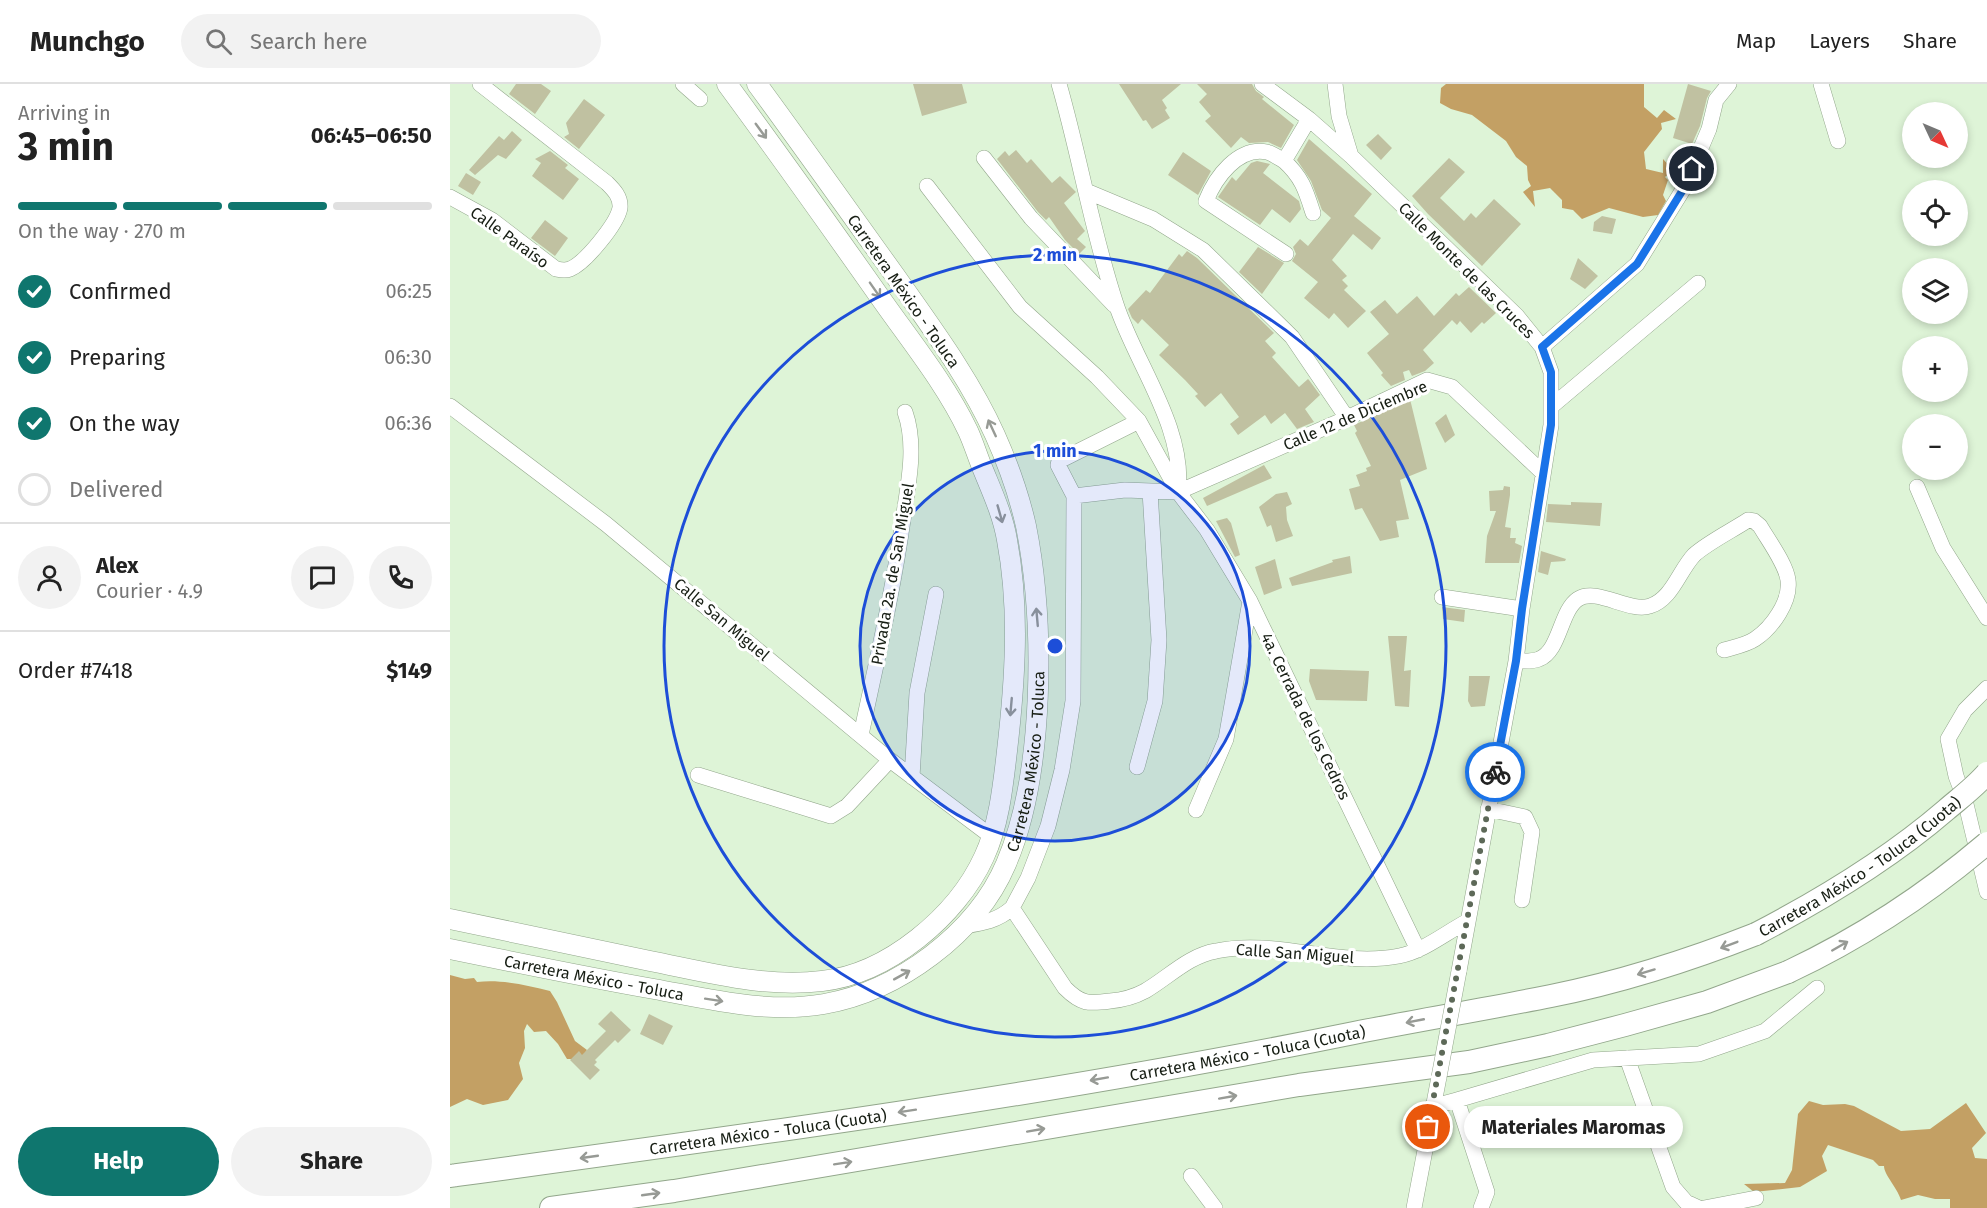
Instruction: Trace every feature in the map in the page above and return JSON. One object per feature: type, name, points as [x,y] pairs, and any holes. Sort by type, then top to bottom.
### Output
[{"type":"highway","name":"Carretera México - Toluca (Cuota)","points":[[450,1176],[863,1118],[1266,1051],[1470,1010],[1553,996],[1635,975],[1702,955],[1756,934],[1813,904],[1878,863],[1929,825],[1987,773]]},
{"type":"highway","points":[[551,1208],[685,1189],[1299,1085],[1469,1062],[1548,1045],[1707,1002],[1788,972],[1834,950],[1882,921],[1932,887],[1987,843]]},
{"type":"main road","name":"Carretera México - Toluca","points":[[450,919],[738,979],[787,984],[822,982],[867,969],[909,945],[930,928],[969,883],[983,859],[991,836],[1004,778],[1013,683],[1015,622],[1007,538],[997,504],[967,430],[932,372],[727,84]]},
{"type":"main road","name":"Carretera México - Toluca","points":[[450,949],[716,1000],[762,1006],[821,1005],[844,1000],[901,976],[924,962],[964,926],[985,900],[1006,863],[1024,806],[1032,764],[1038,683],[1033,577],[1022,510],[995,436],[969,386],[920,311],[757,84]]},
{"type":"street","name":"Calle Paraíso","points":[[450,197],[492,220],[556,269],[564,271],[572,269],[583,261],[617,217],[620,206],[618,197],[607,183],[480,84]]},
{"type":"street","points":[[683,84],[700,99]]},
{"type":"street","points":[[1059,84],[1116,307],[1163,411],[1174,444],[1179,481],[1178,492],[1125,490],[1074,496]]},
{"type":"street","name":"Calle Monte de las Cruces","points":[[1262,84],[1309,119],[1351,156],[1517,316],[1542,347],[1551,372],[1551,425],[1516,661],[1459,971],[1431,1107]]},
{"type":"street","points":[[1335,84],[1340,116],[1351,156]]},
{"type":"street","points":[[1542,347],[1637,264],[1684,188],[1709,129],[1716,100],[1729,84]]},
{"type":"street","points":[[1821,84],[1838,141]]},
{"type":"street","points":[[1284,161],[1309,119]]},
{"type":"street","points":[[1286,254],[1206,201],[1212,187],[1230,164],[1246,155],[1265,152],[1284,161],[1298,173],[1313,213]]},
{"type":"street","points":[[984,158],[1031,218],[1116,307]]},
{"type":"street","name":"4a. Cerrada de los Cedros","points":[[927,186],[1020,307],[1097,377],[1138,421],[1178,492],[1207,530],[1250,601],[1418,950]]},
{"type":"street","points":[[1086,191],[1153,219],[1203,250],[1292,337],[1347,418]]},
{"type":"street","points":[[1552,405],[1698,283]]},
{"type":"street","name":"Calle 12 de Diciembre","points":[[1178,492],[1347,418],[1427,380],[1452,387],[1543,473]]},
{"type":"street","name":"Calle San Miguel","points":[[450,406],[606,524],[890,760],[991,836]]},
{"type":"street","name":"Privada 2a. de San Miguel","points":[[861,735],[897,563],[908,484],[910,437],[905,412]]},
{"type":"street","points":[[964,926],[989,922],[1004,915],[1012,908],[1028,878],[1048,826],[1062,770],[1073,701],[1074,496],[1058,465],[1059,461],[1138,421]]},
{"type":"street","points":[[1917,487],[1943,548],[1987,618]]},
{"type":"street","points":[[1137,767],[1155,701],[1160,640],[1150,491]]},
{"type":"street","points":[[1516,661],[1538,659],[1545,655],[1570,608],[1578,599],[1589,595],[1647,608],[1657,603],[1667,594],[1695,555],[1748,520],[1754,520],[1760,526],[1785,570],[1788,581],[1786,599],[1763,633],[1753,640],[1724,650]]},
{"type":"street","points":[[912,777],[917,693],[936,594]]},
{"type":"street","points":[[1442,597],[1522,609]]},
{"type":"street","points":[[1196,810],[1226,739],[1250,601]]},
{"type":"street","points":[[1987,688],[1965,710],[1948,739],[1987,892]]},
{"type":"street","points":[[698,775],[831,816],[848,806],[890,760]]},
{"type":"street","points":[[1488,809],[1525,817],[1532,832],[1522,900]]},
{"type":"street","name":"Calle San Miguel","points":[[1012,908],[1065,988],[1076,998],[1088,1003],[1134,996],[1200,956],[1232,948],[1255,947],[1336,957],[1382,959],[1418,950],[1468,921]]},
{"type":"street","points":[[1414,1208],[1431,1107],[1593,1060],[1699,1054],[1765,1030],[1817,988]]},
{"type":"street","points":[[1627,1058],[1673,1187],[1686,1202],[1699,1208]]},
{"type":"street","points":[[1457,1100],[1487,1191],[1497,1208]]},
{"type":"street","points":[[1191,1176],[1215,1208]]},
{"type":"street","points":[[1481,1208],[1487,1191]]},
{"type":"street","points":[[1704,1208],[1756,1198]]},
{"type":"shaded area","points":[[1446,84],[1644,84],[1644,107],[1657,118],[1664,110],[1676,119],[1661,123],[1662,129],[1644,152],[1646,169],[1663,173],[1663,159],[1673,170],[1665,177],[1668,180],[1663,195],[1666,201],[1658,215],[1643,217],[1609,208],[1582,219],[1573,210],[1562,208],[1562,200],[1550,188],[1533,191],[1535,207],[1523,192],[1531,186],[1527,166],[1516,157],[1506,141],[1472,115],[1440,103],[1441,88]]},
{"type":"shaded area","points":[[450,975],[465,979],[474,978],[477,982],[504,982],[550,991],[575,1041],[587,1050],[579,1061],[567,1059],[558,1044],[546,1031],[534,1032],[527,1024],[524,1031],[525,1048],[519,1063],[523,1079],[508,1100],[483,1105],[467,1099],[450,1107]]},
{"type":"shaded area","points":[[1809,1101],[1823,1105],[1854,1106],[1901,1131],[1930,1129],[1966,1103],[1986,1133],[1972,1148],[1975,1158],[1987,1159],[1987,1208],[1950,1208],[1950,1199],[1935,1199],[1918,1195],[1901,1200],[1884,1166],[1828,1145],[1822,1156],[1827,1171],[1800,1187],[1754,1192],[1744,1184],[1785,1183],[1792,1170],[1798,1114]]},
{"type":"building","points":[[516,84],[541,84],[551,91],[535,114],[509,94]]},
{"type":"building","points":[[913,84],[962,84],[967,103],[922,116]]},
{"type":"building","points":[[1119,84],[1181,84],[1162,100],[1170,118],[1152,129],[1146,120],[1143,121]]},
{"type":"building","points":[[1197,84],[1252,84],[1256,91],[1264,97],[1262,99],[1294,125],[1281,148],[1268,142],[1249,143],[1241,137],[1231,148],[1205,121],[1211,116],[1199,102],[1207,94]]},
{"type":"building","points":[[1688,84],[1711,91],[1692,144],[1673,138]]},
{"type":"building","points":[[584,99],[605,115],[579,149],[564,137],[569,134],[566,123]]},
{"type":"building","points":[[512,131],[522,140],[506,159],[498,155],[475,175],[469,170],[499,136],[504,140]]},
{"type":"building","points":[[1378,134],[1392,148],[1381,160],[1366,145]]},
{"type":"building","points":[[1309,139],[1372,194],[1354,216],[1381,238],[1372,250],[1353,234],[1332,260],[1347,276],[1342,280],[1348,286],[1344,290],[1366,311],[1348,328],[1334,313],[1329,319],[1304,298],[1318,282],[1292,261],[1296,254],[1293,247],[1300,239],[1308,246],[1331,218],[1322,210],[1311,181],[1297,160]]},
{"type":"building","points":[[1016,150],[1027,163],[1031,159],[1052,183],[1060,176],[1076,192],[1064,203],[1085,231],[1077,239],[1086,247],[1079,254],[1065,240],[1049,217],[1046,220],[1038,212],[997,159],[1005,151],[1009,156]]},
{"type":"building","points":[[550,151],[568,165],[565,168],[579,179],[563,200],[532,176],[541,163],[535,159]]},
{"type":"building","points":[[1183,152],[1211,171],[1198,195],[1168,175]]},
{"type":"building","points":[[1449,158],[1465,172],[1440,198],[1464,221],[1471,213],[1476,218],[1494,199],[1521,224],[1482,266],[1412,196]]},
{"type":"building","points":[[1257,161],[1270,164],[1263,173],[1299,201],[1301,209],[1290,223],[1272,209],[1260,225],[1218,197],[1232,177],[1236,181],[1251,163]]},
{"type":"building","points":[[466,173],[481,182],[473,195],[458,186]]},
{"type":"building","points":[[1602,216],[1616,219],[1612,234],[1593,231],[1594,222]]},
{"type":"building","points":[[545,220],[568,238],[555,256],[531,238]]},
{"type":"building","points":[[1258,247],[1284,263],[1262,294],[1239,272]]},
{"type":"building","points":[[1187,251],[1274,333],[1265,341],[1276,353],[1272,357],[1299,387],[1309,380],[1320,395],[1305,409],[1314,422],[1297,429],[1285,413],[1271,424],[1265,415],[1238,435],[1230,424],[1239,417],[1221,393],[1205,407],[1195,396],[1198,394],[1159,355],[1169,345],[1142,319],[1138,324],[1128,309],[1146,290],[1150,293],[1179,254],[1182,257]]},
{"type":"building","points":[[1578,258],[1598,276],[1585,289],[1570,279]]},
{"type":"building","points":[[1469,287],[1496,313],[1471,333],[1460,321],[1457,325],[1452,320],[1423,350],[1434,363],[1425,371],[1412,376],[1409,370],[1403,372],[1405,380],[1391,386],[1367,353],[1389,334],[1370,312],[1385,300],[1397,314],[1417,296],[1434,316],[1456,293],[1459,296]]},
{"type":"building","points":[[1410,399],[1427,469],[1400,480],[1409,519],[1396,521],[1399,537],[1380,541],[1362,508],[1355,510],[1349,489],[1360,486],[1356,475],[1367,471],[1366,468],[1371,466],[1355,433],[1357,431],[1354,425]]},
{"type":"building","points":[[1446,414],[1455,435],[1445,443],[1435,423]]},
{"type":"building","points":[[1264,465],[1272,478],[1207,506],[1203,498]]},
{"type":"building","points":[[1504,486],[1510,487],[1505,527],[1511,528],[1510,538],[1516,538],[1515,543],[1522,546],[1519,563],[1485,563],[1487,536],[1496,511],[1490,511],[1489,491],[1503,490]]},
{"type":"building","points":[[1287,492],[1292,504],[1286,507],[1287,520],[1293,536],[1276,542],[1271,525],[1267,527],[1259,507],[1276,494]]},
{"type":"building","points":[[1571,502],[1602,503],[1600,526],[1546,522],[1548,504],[1571,505]]},
{"type":"building","points":[[1227,518],[1231,523],[1240,555],[1235,557],[1216,521]]},
{"type":"building","points":[[1541,551],[1566,559],[1551,562],[1548,575],[1538,572]]},
{"type":"building","points":[[1350,556],[1352,573],[1292,586],[1289,578],[1333,562],[1332,560]]},
{"type":"building","points":[[1275,559],[1282,588],[1264,595],[1255,567]]},
{"type":"building","points":[[1442,607],[1465,610],[1464,622],[1443,619]]},
{"type":"building","points":[[1388,636],[1407,636],[1404,671],[1411,670],[1409,707],[1395,706]]},
{"type":"building","points":[[1310,669],[1369,671],[1367,701],[1316,700],[1309,681]]},
{"type":"building","points":[[1469,676],[1490,676],[1485,706],[1471,707],[1468,701]]},
{"type":"building","points":[[611,1011],[631,1030],[618,1043],[615,1040],[595,1060],[597,1062],[594,1065],[600,1070],[590,1080],[570,1060],[579,1051],[582,1055],[606,1031],[598,1024]]},
{"type":"building","points":[[649,1014],[673,1026],[663,1045],[640,1034]]},
{"type":"way so far","points":[[1428,1127],[1495,772]]},
{"type":"place","name":"Materiales Maromas","points":[[1428,1127]]},
{"type":"route","points":[[1495,772],[1516,661],[1551,425],[1551,372],[1542,347],[1637,264],[1684,188],[1692,169]]}]
